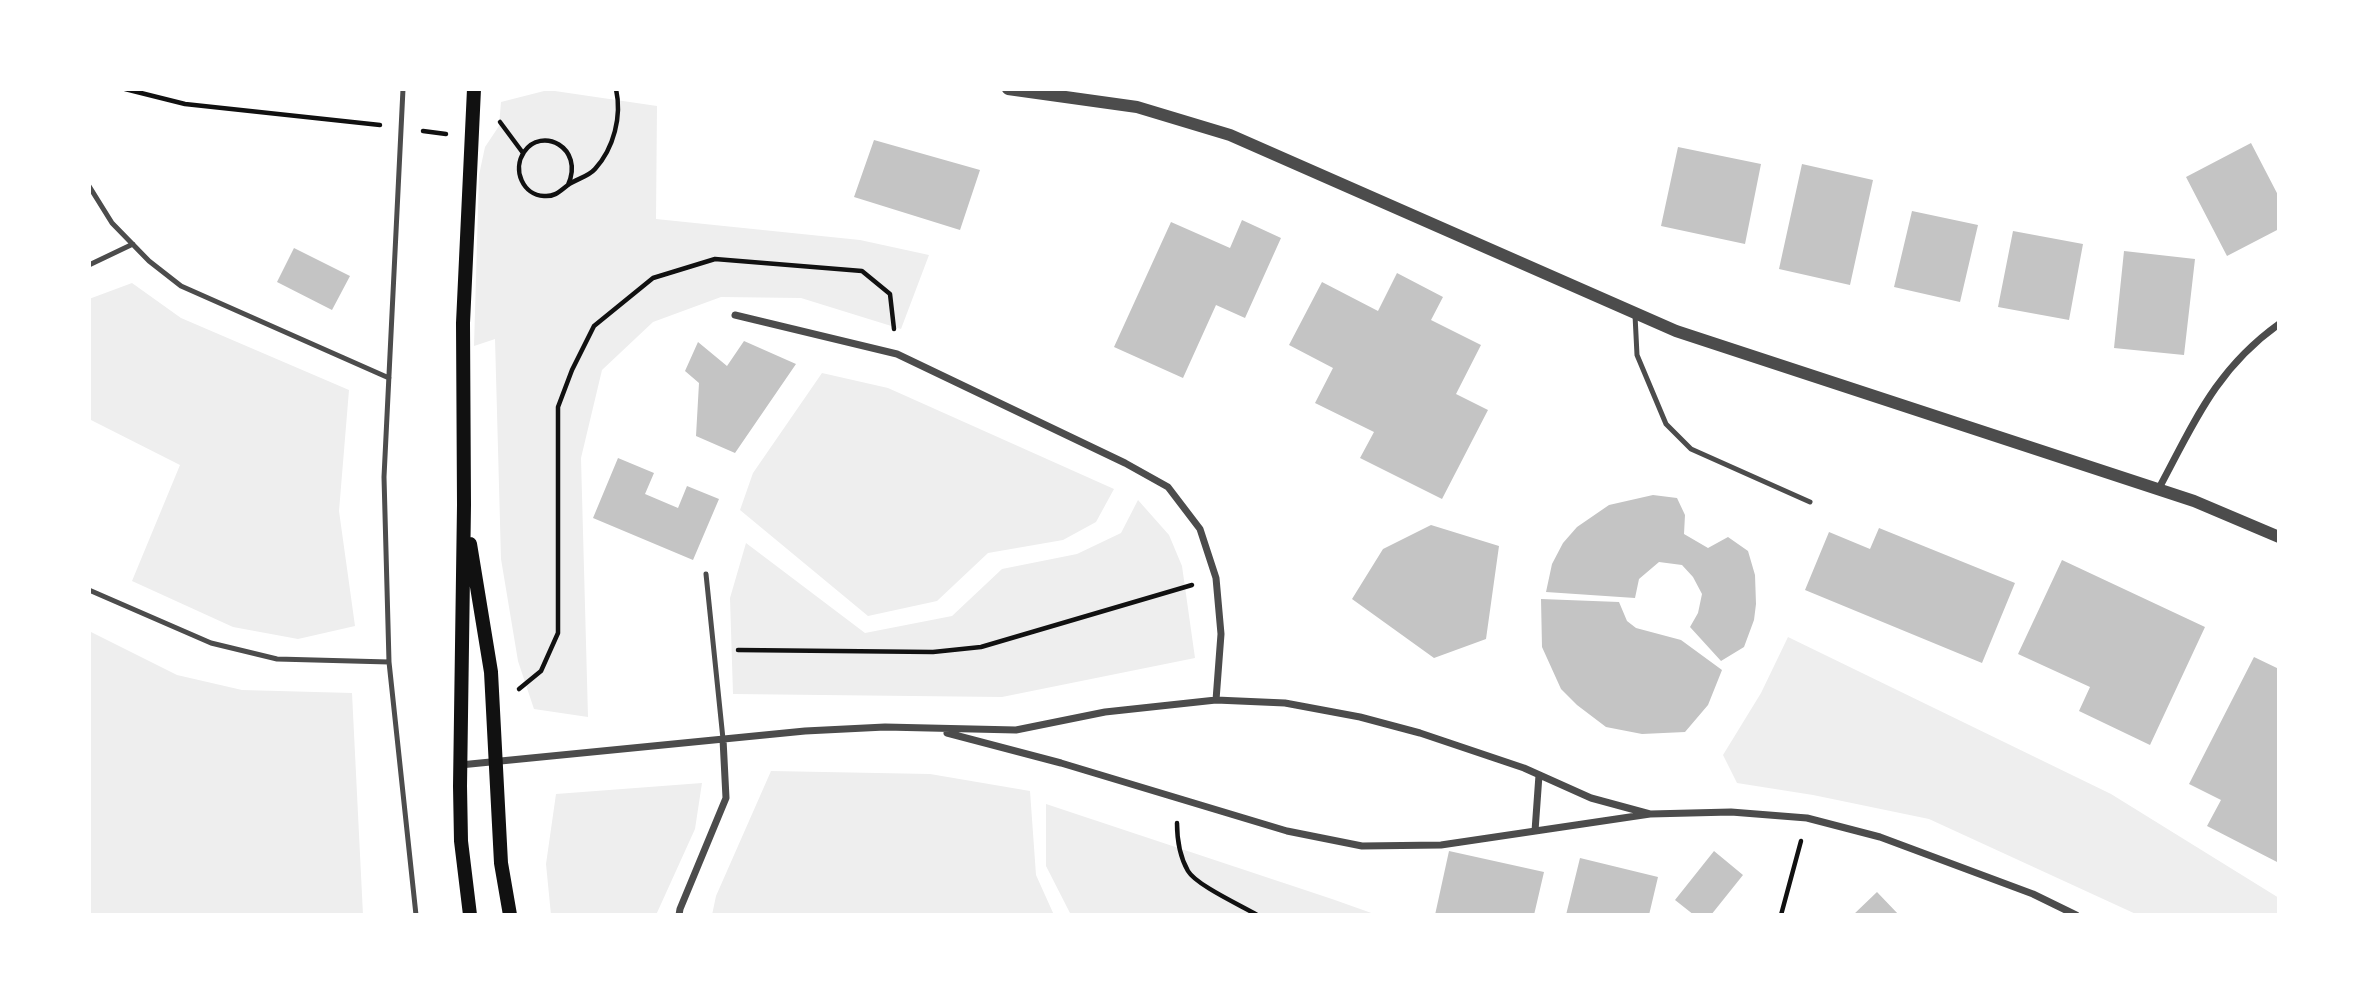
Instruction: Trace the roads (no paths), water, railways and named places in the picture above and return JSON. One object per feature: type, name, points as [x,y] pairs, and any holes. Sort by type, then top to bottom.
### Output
[{"type":"main road","points":[[470,915],[461,841],[460,765],[464,505],[463,323],[474,89]]},
{"type":"main road","points":[[464,505],[491,672],[501,863],[510,915]]},
{"type":"street","points":[[1007,89],[1137,107],[1230,135],[1676,331],[2194,501],[2279,537]]},
{"type":"street","points":[[735,315],[897,354],[1125,463],[1168,488],[1200,529],[1216,578],[1221,634],[1216,700]]},
{"type":"street","points":[[2158,490],[2209,394],[2234,362],[2279,324]]},
{"type":"street","points":[[460,765],[805,731],[885,727],[1016,730],[1105,712],[1216,700],[1285,703],[1360,717],[1420,733],[1539,775],[1591,798],[1650,814]]},
{"type":"street","points":[[932,730],[1061,764],[1287,831],[1362,846],[1441,845],[1650,814],[1731,812],[1807,818],[1880,837],[2033,894],[2076,915]]},
{"type":"street","points":[[679,915],[726,799],[723,739]]},
{"type":"street","points":[[1535,831],[1539,775]]},
{"type":"lane","points":[[403,89],[384,477],[389,662],[416,915]]},
{"type":"lane","points":[[89,186],[112,223],[181,286],[389,378]]},
{"type":"lane","points":[[89,265],[133,244]]},
{"type":"lane","points":[[1634,313],[1637,355],[1666,424],[1690,449],[1810,502]]},
{"type":"lane","points":[[706,574],[723,739]]},
{"type":"lane","points":[[89,590],[211,643],[277,659],[389,662]]}]
